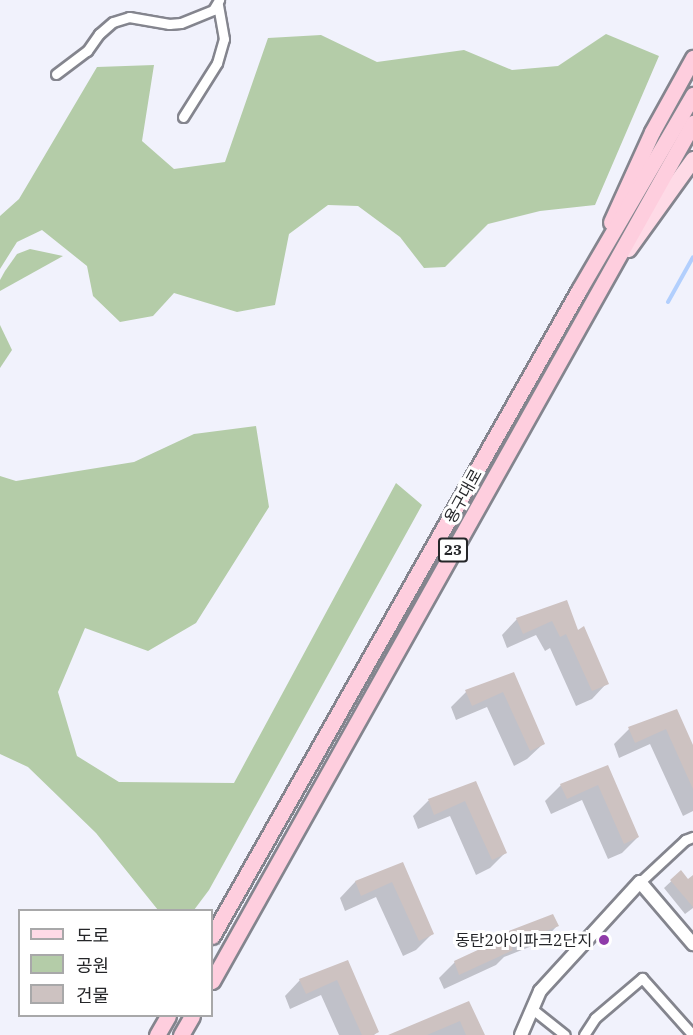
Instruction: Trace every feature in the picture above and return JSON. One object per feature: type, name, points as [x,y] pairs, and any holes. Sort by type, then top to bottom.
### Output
[{"type":"highway","points":[[579,290],[652,132],[693,58]]},
{"type":"highway","name":"용구대로","points":[[213,934],[579,290],[693,95]]},
{"type":"highway","name":"용구대로","points":[[213,979],[693,123]]},
{"type":"highway","points":[[157,1035],[167,1017]]},
{"type":"highway","points":[[181,1035],[191,1017]]},
{"type":"main road","points":[[595,295],[693,159]]},
{"type":"street","points":[[56,74],[87,51],[99,34],[113,22],[129,17],[169,24],[181,23],[213,10],[219,2]]},
{"type":"street","points":[[183,117],[218,63],[224,39],[219,2]]},
{"type":"street","points":[[521,1035],[531,1008],[556,972],[640,882],[685,840],[693,837]]},
{"type":"street","points":[[640,882],[693,944]]},
{"type":"street","points":[[584,1035],[595,1018],[642,978],[693,1035]]},
{"type":"street","points":[[531,1008],[565,1035]]},
{"type":"green space","points":[[606,34],[659,56],[595,205],[540,211],[488,224],[445,267],[424,268],[400,237],[358,206],[328,205],[289,234],[275,305],[237,312],[174,293],[153,316],[120,322],[93,296],[87,266],[42,230],[17,242],[0,269],[0,216],[19,199],[97,67],[154,65],[142,141],[174,169],[225,162],[268,38],[321,35],[377,62],[464,50],[512,70],[558,66]]},
{"type":"green space","points":[[30,249],[63,256],[0,291],[0,280],[17,254]]},
{"type":"green space","points":[[0,325],[12,350],[0,368]]},
{"type":"green space","points":[[256,426],[269,507],[196,623],[148,651],[85,628],[58,692],[77,756],[119,782],[234,783],[396,483],[422,505],[209,890],[195,909],[157,909],[96,833],[28,767],[0,754],[0,476],[16,481],[134,462],[194,434]]},
{"type":"building","points":[[567,600],[578,630],[584,626],[609,684],[592,691],[566,634],[560,637],[552,621],[523,634],[516,618]]},
{"type":"building","points":[[514,672],[545,744],[530,751],[503,692],[472,706],[465,690]]},
{"type":"building","points":[[677,709],[693,745],[693,789],[666,729],[635,743],[628,727]]},
{"type":"building","points":[[608,765],[639,837],[624,844],[598,785],[567,799],[560,784]]},
{"type":"building","points":[[476,781],[507,853],[492,860],[465,801],[434,815],[428,799]]},
{"type":"building","points":[[403,862],[434,934],[419,941],[392,882],[361,896],[355,881]]},
{"type":"building","points":[[681,870],[688,879],[693,875],[693,907],[670,880]]},
{"type":"building","points":[[553,914],[559,926],[511,945],[513,950],[459,975],[454,961],[508,936],[506,932]]},
{"type":"building","points":[[348,960],[379,1032],[373,1035],[362,1035],[337,980],[306,994],[299,979]]},
{"type":"building","points":[[469,1001],[485,1035],[466,1035],[460,1021],[427,1035],[388,1035]]},
{"type":"waterway","points":[[668,302],[693,257]]},
{"type":"place","name":"동탄2아이파크2단지","points":[[604,940]]}]
